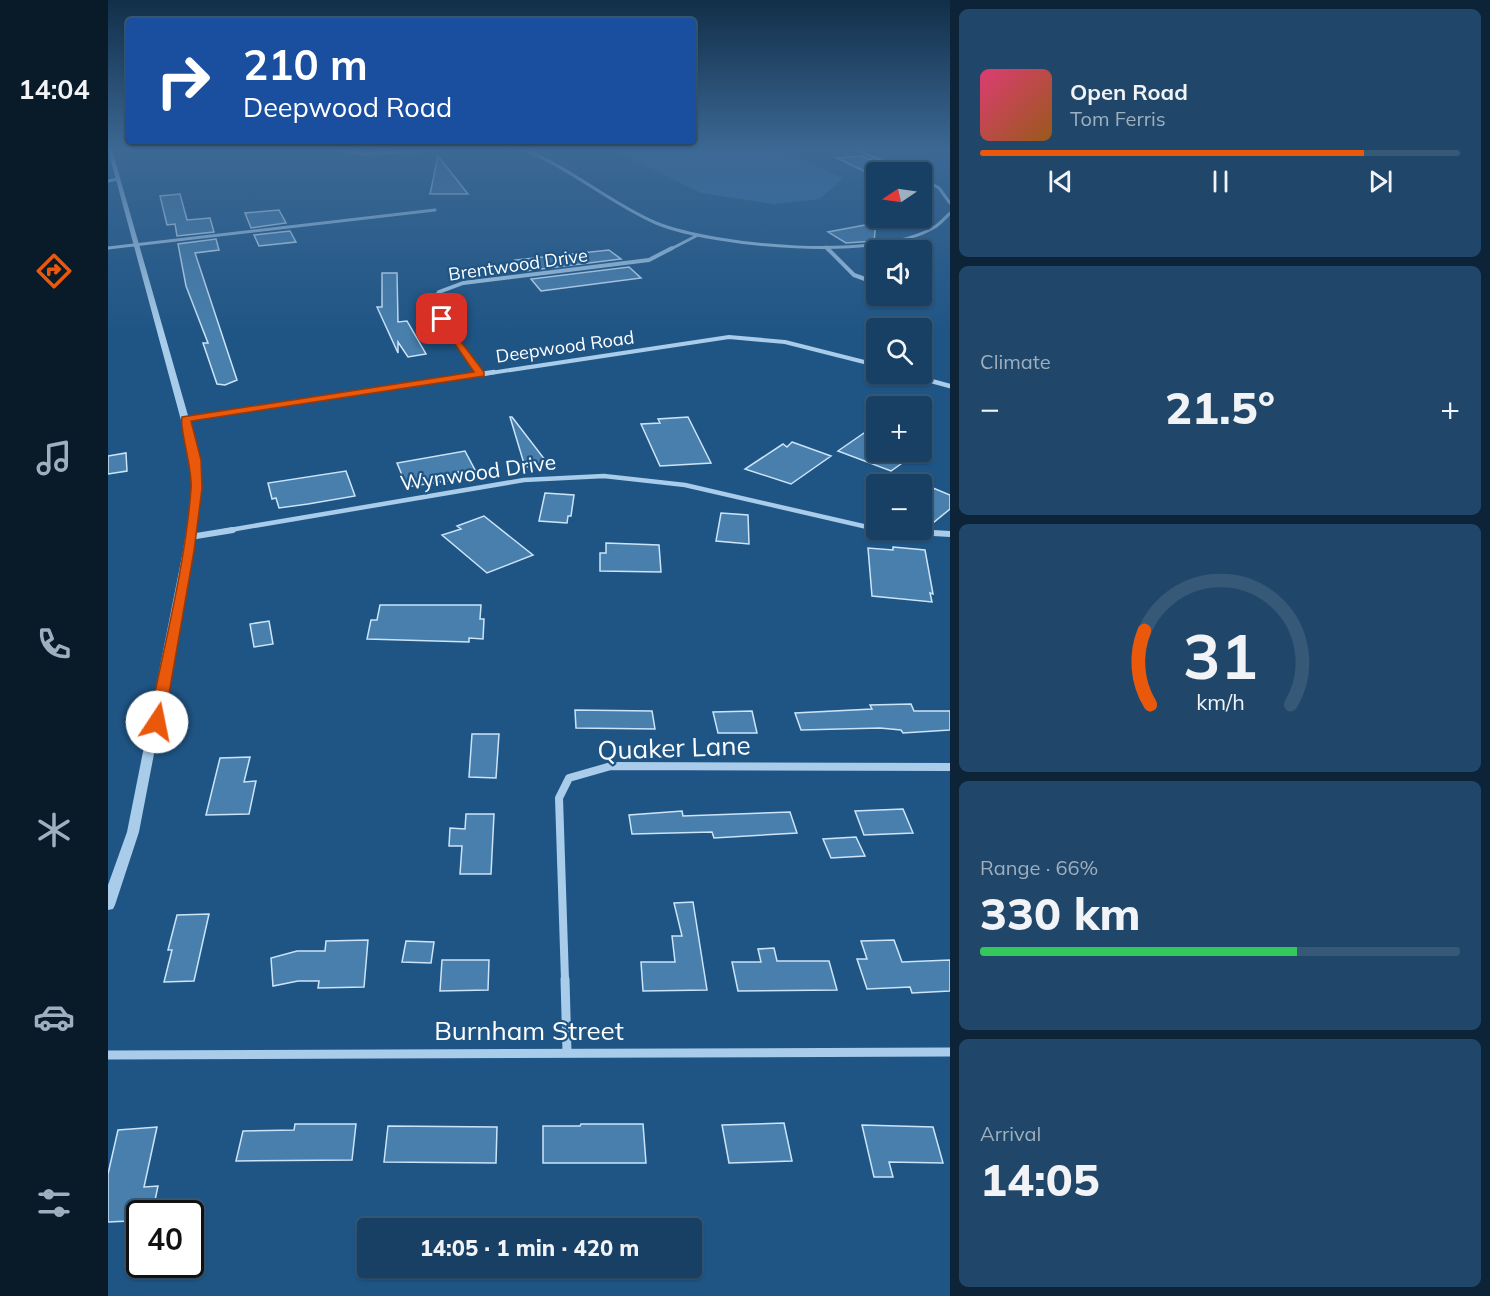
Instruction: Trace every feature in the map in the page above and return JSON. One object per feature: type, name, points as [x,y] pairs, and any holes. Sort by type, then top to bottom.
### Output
[{"type":"street","points":[[108,905],[133,832],[190,537],[196,479],[195,460],[185,419],[127,210]]},
{"type":"street","points":[[108,248],[431,210]]},
{"type":"street","points":[[634,210],[646,218],[696,236],[759,244],[826,247],[892,241],[915,235],[948,220],[950,213]]},
{"type":"street","name":"Brentwood Drive","points":[[480,374],[431,304],[433,296],[444,288],[463,283],[649,260],[696,236]]},
{"type":"street","points":[[826,247],[845,270],[866,281]]},
{"type":"street","name":"Deepwood Road","points":[[185,419],[729,337],[772,338],[866,361]]},
{"type":"street","points":[[932,381],[950,386]]},
{"type":"street","name":"Wynwood Drive","points":[[190,537],[524,480],[563,476],[630,477],[690,486],[866,527]]},
{"type":"street","points":[[932,533],[950,534]]},
{"type":"street","name":"Quaker Lane","points":[[567,1052],[560,798],[569,778],[611,766],[950,767]]},
{"type":"street","name":"Burnham Street","points":[[108,1055],[950,1052]]},
{"type":"building","points":[[163,210],[184,210],[187,220],[210,218],[214,232],[177,236],[175,224],[167,225]]},
{"type":"building","points":[[279,210],[286,223],[251,228],[245,213]]},
{"type":"building","points":[[866,225],[866,228],[875,228],[874,240],[866,242],[846,243],[828,232]]},
{"type":"building","points":[[290,231],[296,242],[259,246],[254,235]]},
{"type":"building","points":[[216,239],[219,250],[195,253],[237,380],[225,385],[217,384],[203,343],[208,343],[186,286],[178,244]]},
{"type":"building","points":[[609,250],[621,259],[525,271],[515,260]]},
{"type":"building","points":[[629,267],[641,278],[541,291],[531,279]]},
{"type":"building","points":[[382,273],[397,273],[398,322],[407,321],[426,354],[408,357],[398,342],[398,353],[377,307],[382,307]]},
{"type":"building","points":[[510,417],[512,417],[549,465],[525,467]]},
{"type":"building","points":[[688,417],[711,463],[660,466],[641,424],[660,423],[658,419]]},
{"type":"building","points":[[864,433],[866,434],[866,462],[838,451]]},
{"type":"building","points":[[792,442],[831,456],[791,484],[745,469],[783,444],[787,447]]},
{"type":"building","points":[[465,451],[475,470],[458,472],[458,478],[453,480],[407,487],[397,463]]},
{"type":"building","points":[[126,453],[127,471],[108,474],[108,456]]},
{"type":"building","points":[[867,462],[904,462],[891,471]]},
{"type":"building","points":[[346,471],[355,496],[279,508],[276,498],[272,499],[268,483]]},
{"type":"building","points":[[932,489],[950,495],[950,509],[934,522],[932,521]]},
{"type":"building","points":[[545,493],[574,495],[571,516],[568,516],[567,523],[539,521]]},
{"type":"building","points":[[721,513],[748,515],[749,544],[716,541]]},
{"type":"building","points":[[484,516],[533,555],[487,573],[442,535],[461,529],[457,526]]},
{"type":"building","points":[[606,543],[659,545],[661,572],[600,571],[600,553],[606,553]]},
{"type":"building","points":[[893,547],[925,550],[933,594],[930,593],[932,602],[872,596],[868,548],[893,550]]},
{"type":"building","points":[[380,605],[481,605],[480,619],[484,619],[483,639],[469,638],[469,642],[367,639],[371,620],[377,620]]},
{"type":"building","points":[[269,621],[273,644],[254,647],[250,624]]},
{"type":"building","points":[[911,704],[914,711],[950,711],[950,730],[903,733],[901,730],[880,728],[801,730],[795,713],[872,709],[870,705]]},
{"type":"building","points":[[575,710],[652,711],[655,729],[576,728]]},
{"type":"building","points":[[752,711],[757,733],[718,733],[713,712]]},
{"type":"building","points":[[472,734],[499,734],[496,778],[469,777]]},
{"type":"building","points":[[250,757],[244,782],[256,781],[249,814],[206,815],[220,758]]},
{"type":"building","points":[[903,809],[913,833],[864,835],[855,811]]},
{"type":"building","points":[[682,811],[683,816],[790,812],[797,833],[714,838],[712,832],[632,834],[629,815]]},
{"type":"building","points":[[466,814],[494,814],[491,874],[460,874],[462,846],[449,846],[450,828],[465,829]]},
{"type":"building","points":[[856,837],[865,856],[831,858],[823,839]]},
{"type":"building","points":[[693,902],[707,990],[643,991],[641,962],[675,962],[672,936],[682,936],[674,903]]},
{"type":"building","points":[[209,914],[194,981],[164,982],[172,950],[168,950],[177,915]]},
{"type":"building","points":[[368,940],[364,987],[318,988],[319,981],[298,981],[273,986],[271,958],[297,951],[325,951],[326,941]]},
{"type":"building","points":[[894,940],[902,962],[950,960],[950,991],[912,993],[910,987],[867,989],[857,959],[867,959],[861,941]]},
{"type":"building","points":[[406,941],[434,942],[431,963],[402,962]]},
{"type":"building","points":[[774,948],[777,961],[829,961],[837,990],[738,991],[732,962],[761,962],[758,949]]},
{"type":"building","points":[[442,960],[489,960],[488,990],[440,991]]},
{"type":"building","points":[[784,1123],[792,1161],[729,1163],[722,1125]]},
{"type":"building","points":[[295,1124],[356,1124],[352,1160],[236,1161],[243,1131],[294,1130]]},
{"type":"building","points":[[581,1124],[643,1124],[646,1163],[543,1163],[543,1126],[580,1126]]},
{"type":"building","points":[[862,1125],[933,1127],[943,1163],[889,1162],[893,1177],[874,1177]]},
{"type":"building","points":[[388,1126],[497,1127],[496,1163],[384,1162]]},
{"type":"building","points":[[157,1127],[144,1187],[158,1186],[155,1200],[126,1200],[126,1221],[108,1222],[108,1174],[118,1130]]},
{"type":"route","points":[[157,722],[197,488],[195,460],[185,419],[480,374],[442,319]]}]
